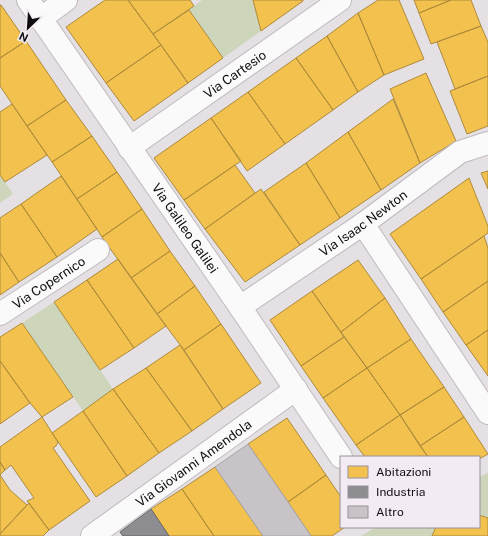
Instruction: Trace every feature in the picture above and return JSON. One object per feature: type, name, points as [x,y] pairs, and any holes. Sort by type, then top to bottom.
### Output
[{"type":"street","name":"Via Galileo Galilei","points":[[28,0],[240,307],[340,456]]},
{"type":"street","points":[[40,19],[66,0]]},
{"type":"street","name":"Via Cartesio","points":[[129,148],[340,0]]},
{"type":"street","name":"Via Isaac Newton","points":[[240,307],[363,224],[460,152],[488,143]]},
{"type":"street","points":[[363,224],[488,413]]},
{"type":"street","name":"Via Copernico","points":[[0,314],[98,250]]},
{"type":"street","name":"Via Giovanni Amendola","points":[[92,536],[296,389]]},
{"type":"green space","points":[[202,0],[253,0],[261,31],[223,58],[189,10]]},
{"type":"green space","points":[[0,175],[13,194],[0,203]]},
{"type":"green space","points":[[54,302],[113,389],[83,411],[22,323]]},
{"type":"green space","points":[[488,473],[488,518],[480,515],[480,477]]},
{"type":"green space","points":[[374,528],[436,528],[432,536],[361,536]]},
{"type":"building: Abitazioni","points":[[105,0],[128,0],[161,45],[106,83],[66,27]]},
{"type":"building: Abitazioni","points":[[128,0],[190,0],[194,6],[153,34]]},
{"type":"building: Abitazioni","points":[[253,0],[303,0],[303,1],[261,31]]},
{"type":"building: Abitazioni","points":[[378,0],[399,0],[424,59],[384,75],[358,13]]},
{"type":"building: Abitazioni","points":[[414,0],[451,0],[419,13]]},
{"type":"building: Abitazioni","points":[[451,0],[471,0],[481,26],[431,44],[419,13]]},
{"type":"building: Abitazioni","points":[[0,5],[26,41],[0,58]]},
{"type":"building: Abitazioni","points":[[189,10],[223,58],[188,83],[153,34]]},
{"type":"building: Abitazioni","points":[[358,13],[384,75],[358,92],[327,36]]},
{"type":"building: Abitazioni","points":[[481,26],[488,42],[488,76],[455,89],[437,42]]},
{"type":"building: Abitazioni","points":[[327,36],[358,92],[333,110],[296,58]]},
{"type":"building: Abitazioni","points":[[26,41],[66,100],[27,126],[0,86],[0,58]]},
{"type":"building: Abitazioni","points":[[161,45],[188,83],[134,121],[106,83]]},
{"type":"building: Abitazioni","points":[[296,58],[333,110],[285,144],[248,92]]},
{"type":"building: Abitazioni","points":[[426,73],[456,141],[420,163],[390,89]]},
{"type":"building: Abitazioni","points":[[488,76],[488,126],[467,134],[450,91]]},
{"type":"building: Abitazioni","points":[[248,92],[285,144],[247,171],[211,118]]},
{"type":"building: Abitazioni","points":[[393,99],[420,163],[381,190],[348,132]]},
{"type":"building: Abitazioni","points":[[66,100],[92,136],[52,162],[27,126]]},
{"type":"building: Abitazioni","points":[[12,104],[47,155],[5,182],[0,175],[0,112]]},
{"type":"building: Abitazioni","points":[[211,118],[241,161],[184,200],[154,158]]},
{"type":"building: Abitazioni","points":[[348,132],[381,190],[340,218],[306,163]]},
{"type":"building: Abitazioni","points":[[92,136],[117,172],[77,199],[52,162]]},
{"type":"building: Abitazioni","points":[[306,163],[340,218],[300,245],[264,192]]},
{"type":"building: Abitazioni","points":[[235,165],[255,193],[205,229],[184,200]]},
{"type":"building: Abitazioni","points":[[488,171],[488,189],[481,173]]},
{"type":"building: Abitazioni","points":[[117,172],[142,209],[102,237],[77,199]]},
{"type":"building: Abitazioni","points":[[61,176],[97,229],[57,257],[21,204]]},
{"type":"building: Abitazioni","points":[[469,178],[488,226],[488,233],[421,279],[390,234]]},
{"type":"building: Abitazioni","points":[[261,189],[300,245],[245,282],[205,229]]},
{"type":"building: Abitazioni","points":[[21,204],[57,257],[19,282],[0,253],[0,218]]},
{"type":"building: Abitazioni","points":[[142,209],[170,251],[131,278],[102,237]]},
{"type":"building: Abitazioni","points":[[484,236],[488,248],[488,281],[443,312],[421,279]]},
{"type":"building: Abitazioni","points":[[170,251],[195,286],[157,314],[131,278]]},
{"type":"building: Abitazioni","points":[[0,253],[19,282],[0,295]]},
{"type":"building: Abitazioni","points":[[118,259],[166,326],[134,348],[87,280]]},
{"type":"building: Abitazioni","points":[[358,260],[385,298],[341,332],[312,291]]},
{"type":"building: Abitazioni","points":[[87,280],[134,348],[100,370],[54,302]]},
{"type":"building: Abitazioni","points":[[488,281],[488,330],[466,345],[443,312]]},
{"type":"building: Abitazioni","points":[[195,286],[221,324],[184,350],[157,314]]},
{"type":"building: Abitazioni","points":[[312,291],[344,337],[301,366],[270,320]]},
{"type":"building: Abitazioni","points":[[385,298],[411,339],[367,368],[341,332]]},
{"type":"building: Abitazioni","points":[[22,323],[73,397],[42,417],[0,361],[0,337]]},
{"type":"building: Abitazioni","points":[[221,324],[261,383],[223,409],[184,350]]},
{"type":"building: Abitazioni","points":[[488,330],[488,376],[466,345]]},
{"type":"building: Abitazioni","points":[[344,337],[367,368],[323,398],[301,366]]},
{"type":"building: Abitazioni","points":[[411,339],[444,387],[400,415],[367,368]]},
{"type":"building: Abitazioni","points":[[180,345],[223,409],[192,431],[146,368]]},
{"type":"building: Abitazioni","points":[[0,361],[30,403],[0,424]]},
{"type":"building: Abitazioni","points":[[146,368],[192,431],[159,453],[113,389]]},
{"type":"building: Abitazioni","points":[[367,368],[400,415],[356,445],[323,398]]},
{"type":"building: Abitazioni","points":[[444,387],[464,417],[420,446],[400,415]]},
{"type":"building: Abitazioni","points":[[113,389],[159,453],[127,476],[83,411]]},
{"type":"building: Abitazioni","points":[[83,411],[127,476],[96,497],[52,433]]},
{"type":"building: Abitazioni","points":[[400,415],[427,456],[364,456],[356,445]]},
{"type":"building: Abitazioni","points":[[42,417],[58,442],[53,448],[90,501],[49,530],[27,501],[34,498],[11,465],[5,470],[0,462],[0,447]]},
{"type":"building: Abitazioni","points":[[464,417],[488,454],[480,458],[480,456],[427,456],[420,446]]},
{"type":"building: Abitazioni","points":[[287,418],[326,475],[288,502],[248,444]]},
{"type":"building: Abitazioni","points":[[0,462],[5,470],[0,475]]},
{"type":"building: Abitazioni","points":[[215,467],[263,536],[214,536],[182,489]]},
{"type":"building: Abitazioni","points":[[0,475],[10,490],[27,505],[0,534]]},
{"type":"building: Abitazioni","points":[[326,475],[340,496],[340,528],[344,528],[332,536],[311,536],[288,502]]},
{"type":"building: Abitazioni","points":[[182,489],[214,536],[169,536],[151,509]]},
{"type":"building: Abitazioni","points":[[29,503],[49,530],[43,536],[0,536],[0,534]]},
{"type":"building: Abitazioni","points":[[480,515],[488,518],[488,536],[432,536],[436,528],[480,528]]},
{"type":"building: Industria","points":[[151,509],[169,536],[123,536],[120,532]]},
{"type":"building: Altro","points":[[248,444],[311,536],[263,536],[215,467]]}]
